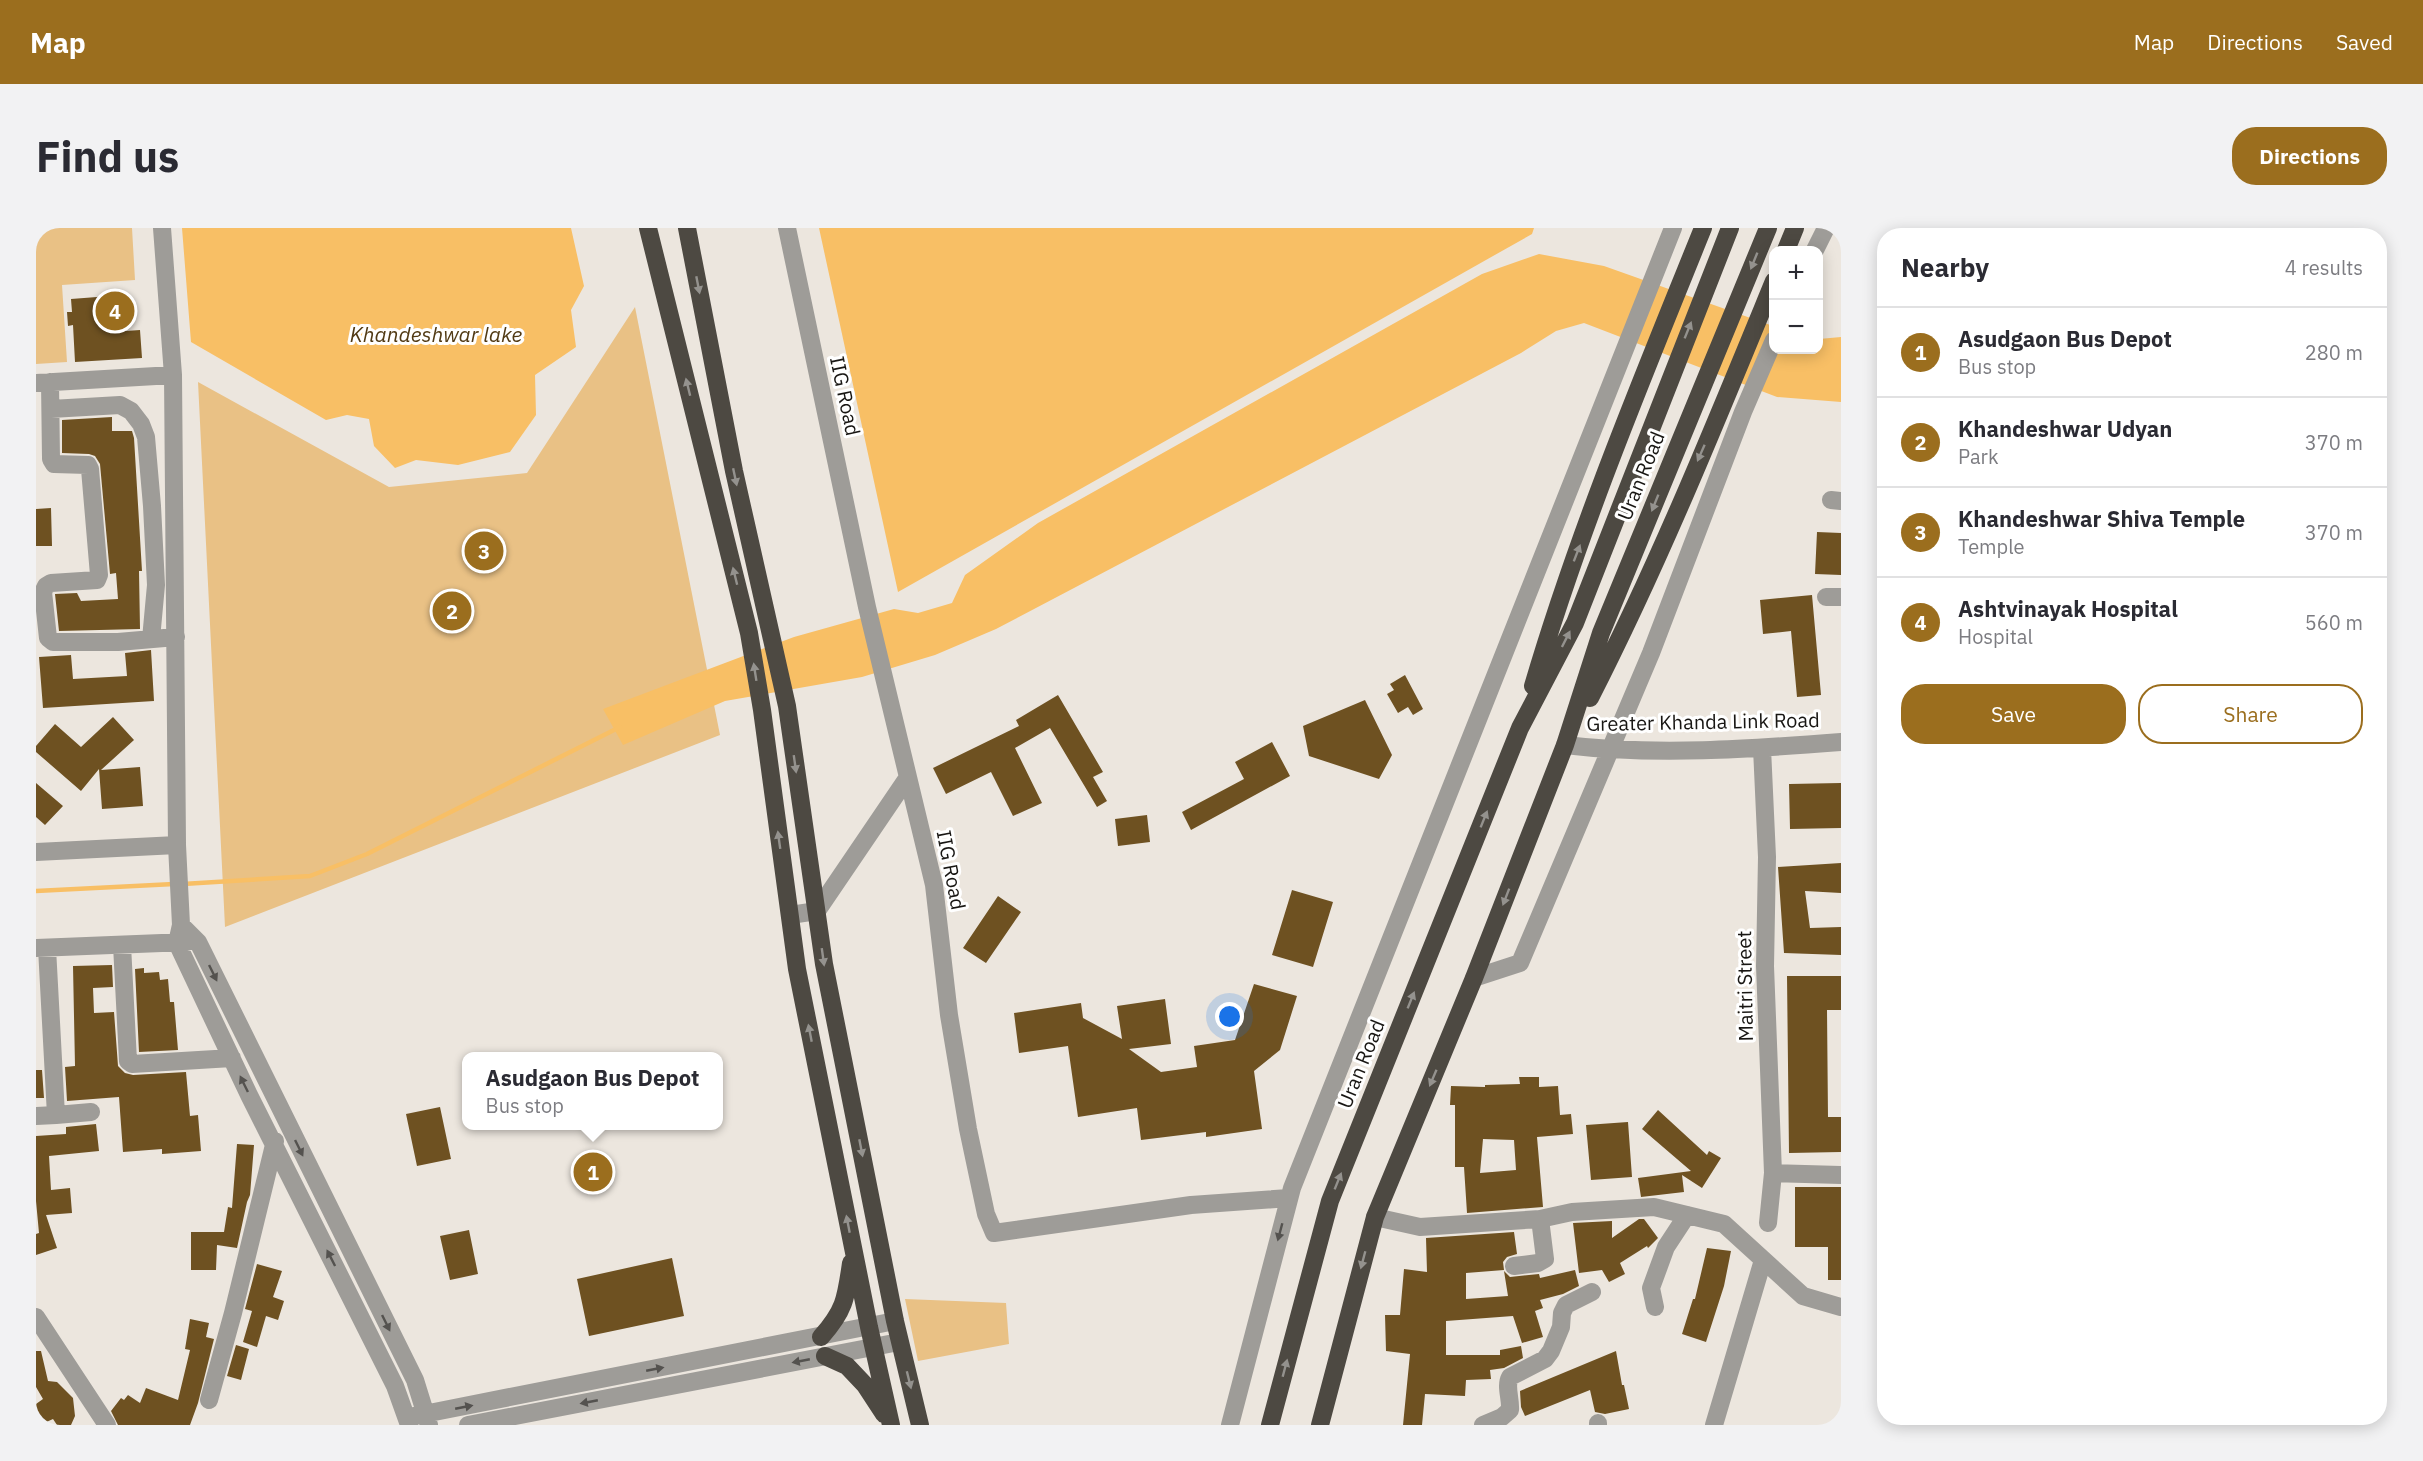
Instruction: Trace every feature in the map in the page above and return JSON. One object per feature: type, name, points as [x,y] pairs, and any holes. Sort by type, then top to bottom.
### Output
[{"type":"highway","points":[[648,228],[749,633],[762,710],[797,969],[873,1347],[891,1424]]},
{"type":"highway","points":[[687,228],[734,471],[787,706],[824,964],[899,1342],[920,1425]]},
{"type":"highway","name":"Uran Road","points":[[1270,1425],[1330,1201],[1520,728],[1554,615],[1646,369],[1703,228]]},
{"type":"highway","name":"Uran Road","points":[[1520,728],[1575,623],[1669,378],[1730,228]]},
{"type":"highway","name":"Uran Road","points":[[1320,1425],[1375,1217],[1474,978],[1566,745],[1601,633],[1768,228]]},
{"type":"highway","points":[[1788,246],[1795,228]]},
{"type":"highway","name":"Uran Road","points":[[1566,745],[1619,640],[1725,400],[1769,292]]},
{"type":"highway","points":[[821,1337],[838,1317],[847,1291],[853,1248]]},
{"type":"highway","points":[[825,1356],[847,1366],[865,1385],[891,1424]]},
{"type":"street","points":[[162,228],[173,375],[177,845],[180,927],[232,1058],[395,1386],[408,1421],[427,1419],[895,1321]]},
{"type":"street","name":"IIG Road","points":[[787,228],[867,607],[934,885],[949,1016],[968,1129],[986,1214],[994,1233],[1191,1205],[1289,1198]]},
{"type":"street","points":[[1230,1425],[1289,1198],[1673,228]]},
{"type":"street","points":[[1817,246],[1826,228]]},
{"type":"street","points":[[1474,978],[1520,963],[1651,652],[1769,350]]},
{"type":"street","points":[[173,375],[43,383],[51,409],[51,459],[54,464],[88,465],[90,469],[99,574],[97,580],[45,586],[43,592],[48,638],[53,642],[176,637]]},
{"type":"street","points":[[51,409],[120,405],[131,411],[141,424],[146,437],[156,585],[151,639]]},
{"type":"street","name":"Greater Khanda Link Road","points":[[1566,745],[1609,750],[1762,748],[1841,742]]},
{"type":"street","name":"Maitri Street","points":[[1762,748],[1767,857],[1765,966],[1773,1173],[1768,1223]]},
{"type":"street","points":[[790,915],[817,911],[908,777]]},
{"type":"street","points":[[36,852],[177,845]]},
{"type":"street","points":[[180,927],[198,942],[415,1380],[427,1419]]},
{"type":"street","points":[[56,1115],[42,948],[122,945],[180,927]]},
{"type":"street","points":[[122,945],[128,1061],[132,1064],[232,1058]]},
{"type":"street","points":[[36,1116],[91,1112]]},
{"type":"street","points":[[209,1400],[233,1313],[282,1113]]},
{"type":"street","points":[[1773,1173],[1841,1175]]},
{"type":"street","points":[[1375,1217],[1420,1227],[1540,1220],[1572,1212],[1654,1207],[1724,1224],[1803,1296],[1841,1307]]},
{"type":"street","points":[[1655,1307],[1652,1288],[1666,1247],[1687,1215]]},
{"type":"street","points":[[1514,1266],[1538,1263],[1545,1259],[1540,1220]]},
{"type":"street","points":[[1714,1425],[1763,1260]]},
{"type":"street","points":[[1484,1425],[1502,1417],[1510,1410],[1511,1400],[1507,1382],[1510,1377],[1545,1359],[1551,1351],[1561,1327],[1562,1313],[1566,1305],[1592,1292]]},
{"type":"street","points":[[36,1317],[107,1425]]},
{"type":"street","points":[[468,1425],[899,1342]]},
{"type":"street","points":[[1326,1402],[1329,1425]]},
{"type":"shaded area","points":[[36,228],[132,228],[135,280],[62,285],[67,362],[36,364]]},
{"type":"shaded area","points":[[635,307],[720,735],[225,927],[198,382],[389,487],[527,473]]},
{"type":"shaded area","points":[[905,1299],[1006,1303],[1009,1344],[918,1361]]},
{"type":"water","name":"Khandeshwar lake","points":[[182,228],[571,228],[584,286],[571,310],[576,347],[535,375],[536,415],[510,452],[458,465],[416,460],[395,468],[374,446],[369,419],[347,415],[326,420],[191,342]]},
{"type":"water","points":[[819,228],[1534,228],[1532,234],[898,592]]},
{"type":"water","points":[[1539,254],[1604,266],[1769,325],[1769,354],[1823,354],[1823,339],[1841,337],[1841,402],[1777,397],[1584,323],[1556,331],[1521,353],[996,629],[935,655],[862,677],[725,701],[623,745],[603,709],[794,637],[894,609],[918,613],[952,603],[965,575],[1038,523],[1482,274]]},
{"type":"building","points":[[123,295],[126,331],[140,330],[142,358],[75,362],[73,325],[68,326],[67,312],[72,312],[71,299]]},
{"type":"building","points":[[112,417],[112,431],[132,431],[134,438],[142,571],[139,571],[140,629],[59,631],[55,594],[77,593],[81,601],[118,599],[116,573],[110,574],[100,464],[95,456],[89,454],[62,453],[62,420]]},
{"type":"building","points":[[51,508],[52,546],[36,546],[36,509]]},
{"type":"building","points":[[1817,532],[1841,533],[1841,575],[1815,574]]},
{"type":"building","points":[[1812,595],[1821,695],[1797,697],[1791,631],[1763,634],[1760,600]]},
{"type":"building","points":[[151,650],[154,701],[43,708],[39,657],[71,655],[73,679],[127,676],[125,653]]},
{"type":"building","points":[[1405,675],[1423,709],[1413,715],[1408,707],[1398,713],[1387,694],[1394,690],[1390,684]]},
{"type":"building","points":[[1058,695],[1103,772],[1093,777],[1107,801],[1097,807],[1050,728],[1015,748],[1042,803],[1013,816],[991,772],[946,794],[933,768],[1019,726],[1016,720]]},
{"type":"building","points":[[1365,700],[1392,755],[1379,779],[1309,756],[1303,726]]},
{"type":"building","points":[[113,717],[134,740],[101,770],[140,767],[143,806],[102,809],[99,769],[81,791],[36,752],[36,746],[55,724],[81,747]]},
{"type":"building","points":[[1272,742],[1290,776],[1191,830],[1182,812],[1244,779],[1235,762]]},
{"type":"building","points":[[36,783],[63,806],[45,825],[36,817]]},
{"type":"building","points":[[1841,783],[1841,828],[1790,829],[1789,784]]},
{"type":"building","points":[[1147,815],[1150,842],[1118,846],[1115,819]]},
{"type":"building","points":[[1841,863],[1841,893],[1805,891],[1810,928],[1841,927],[1841,955],[1784,953],[1778,867]]},
{"type":"building","points":[[1292,890],[1333,902],[1313,967],[1272,955]]},
{"type":"building","points":[[998,896],[1021,912],[986,963],[963,948]]},
{"type":"building","points":[[112,965],[113,987],[93,988],[94,1013],[114,1012],[118,1066],[125,1073],[133,1075],[186,1072],[190,1116],[198,1115],[201,1151],[162,1154],[162,1149],[123,1152],[119,1097],[67,1101],[65,1067],[75,1066],[73,966]]},
{"type":"building","points":[[144,968],[144,973],[159,972],[160,980],[168,979],[170,1002],[174,1002],[178,1050],[139,1052],[135,969]]},
{"type":"building","points":[[1787,976],[1841,976],[1841,1010],[1827,1010],[1828,1117],[1841,1117],[1841,1152],[1789,1153]]},
{"type":"building","points":[[1254,984],[1297,996],[1280,1050],[1254,1071],[1262,1129],[1206,1137],[1206,1132],[1141,1140],[1137,1108],[1078,1117],[1068,1046],[1019,1053],[1014,1013],[1081,1003],[1083,1018],[1122,1039],[1117,1006],[1165,999],[1171,1044],[1129,1049],[1161,1072],[1197,1067],[1194,1046],[1235,1040]]},
{"type":"building","points":[[36,1070],[42,1070],[44,1098],[36,1098]]},
{"type":"building","points":[[1519,1077],[1539,1077],[1539,1087],[1558,1086],[1560,1115],[1571,1114],[1573,1134],[1537,1137],[1543,1207],[1467,1213],[1464,1167],[1455,1167],[1455,1105],[1450,1105],[1451,1086],[1485,1087],[1485,1085],[1520,1084]],"holes":[[[1483,1139],[1514,1140],[1516,1170],[1480,1173]]]},
{"type":"building","points":[[440,1107],[451,1159],[417,1166],[406,1114]]},
{"type":"building","points":[[1658,1110],[1707,1155],[1709,1151],[1721,1158],[1702,1188],[1682,1175],[1684,1192],[1641,1197],[1638,1178],[1691,1171],[1642,1129]]},
{"type":"building","points":[[1628,1122],[1632,1177],[1591,1180],[1586,1125]]},
{"type":"building","points":[[96,1124],[99,1151],[49,1156],[51,1190],[70,1188],[72,1213],[46,1215],[57,1248],[36,1255],[36,1234],[39,1233],[36,1201],[36,1136],[66,1134],[66,1127]]},
{"type":"building","points":[[237,1144],[254,1145],[250,1195],[237,1248],[217,1245],[216,1270],[191,1270],[191,1232],[224,1232],[228,1207],[232,1208]]},
{"type":"building","points":[[1795,1187],[1841,1187],[1841,1280],[1828,1280],[1828,1247],[1795,1247]]},
{"type":"building","points":[[1639,1219],[1644,1219],[1658,1238],[1648,1248],[1647,1246],[1620,1263],[1625,1274],[1609,1282],[1602,1270],[1579,1273],[1573,1223],[1612,1221],[1612,1238]]},
{"type":"building","points":[[469,1230],[478,1274],[450,1280],[440,1236]]},
{"type":"building","points":[[1514,1232],[1517,1254],[1507,1257],[1503,1262],[1504,1270],[1466,1273],[1466,1299],[1508,1296],[1504,1271],[1510,1277],[1539,1274],[1540,1278],[1575,1270],[1579,1286],[1563,1294],[1540,1300],[1543,1308],[1535,1311],[1543,1337],[1522,1343],[1513,1316],[1446,1321],[1446,1355],[1500,1355],[1500,1350],[1521,1346],[1523,1358],[1504,1368],[1490,1370],[1491,1379],[1466,1380],[1465,1396],[1425,1394],[1422,1425],[1403,1425],[1410,1354],[1386,1351],[1385,1315],[1400,1315],[1404,1269],[1427,1272],[1426,1238]]},
{"type":"building","points":[[1707,1248],[1731,1251],[1724,1286],[1706,1342],[1682,1334],[1693,1299],[1695,1299]]},
{"type":"building","points":[[672,1258],[684,1316],[589,1336],[577,1279]]},
{"type":"building","points":[[257,1264],[282,1271],[273,1297],[284,1301],[278,1320],[266,1316],[257,1347],[243,1342],[252,1311],[245,1309]]},
{"type":"building","points":[[190,1319],[209,1323],[206,1337],[214,1339],[190,1425],[118,1425],[111,1411],[121,1398],[124,1400],[128,1395],[140,1403],[146,1388],[178,1400],[190,1350],[185,1349]]},
{"type":"building","points":[[236,1345],[249,1349],[241,1380],[227,1376]]},
{"type":"building","points":[[36,1351],[41,1351],[48,1381],[57,1382],[73,1398],[75,1416],[71,1425],[57,1425],[53,1419],[42,1424],[36,1420],[36,1404],[43,1399],[36,1387]]},
{"type":"building","points":[[1616,1351],[1629,1409],[1605,1414],[1595,1412],[1590,1390],[1525,1416],[1521,1407],[1520,1391]]},
{"type":"waterway","points":[[183,884],[310,876],[367,854],[620,727]]},
{"type":"waterway","points":[[36,891],[174,884]]},
{"type":"place","name":"Ashtvinayak Hospital","points":[[115,311]]},
{"type":"place","name":"Khandeshwar Shiva Temple","points":[[484,551]]},
{"type":"place","name":"Khandeshwar Udyan","points":[[452,611]]},
{"type":"place","name":"Asudgaon Bus Depot","points":[[593,1172]]}]
